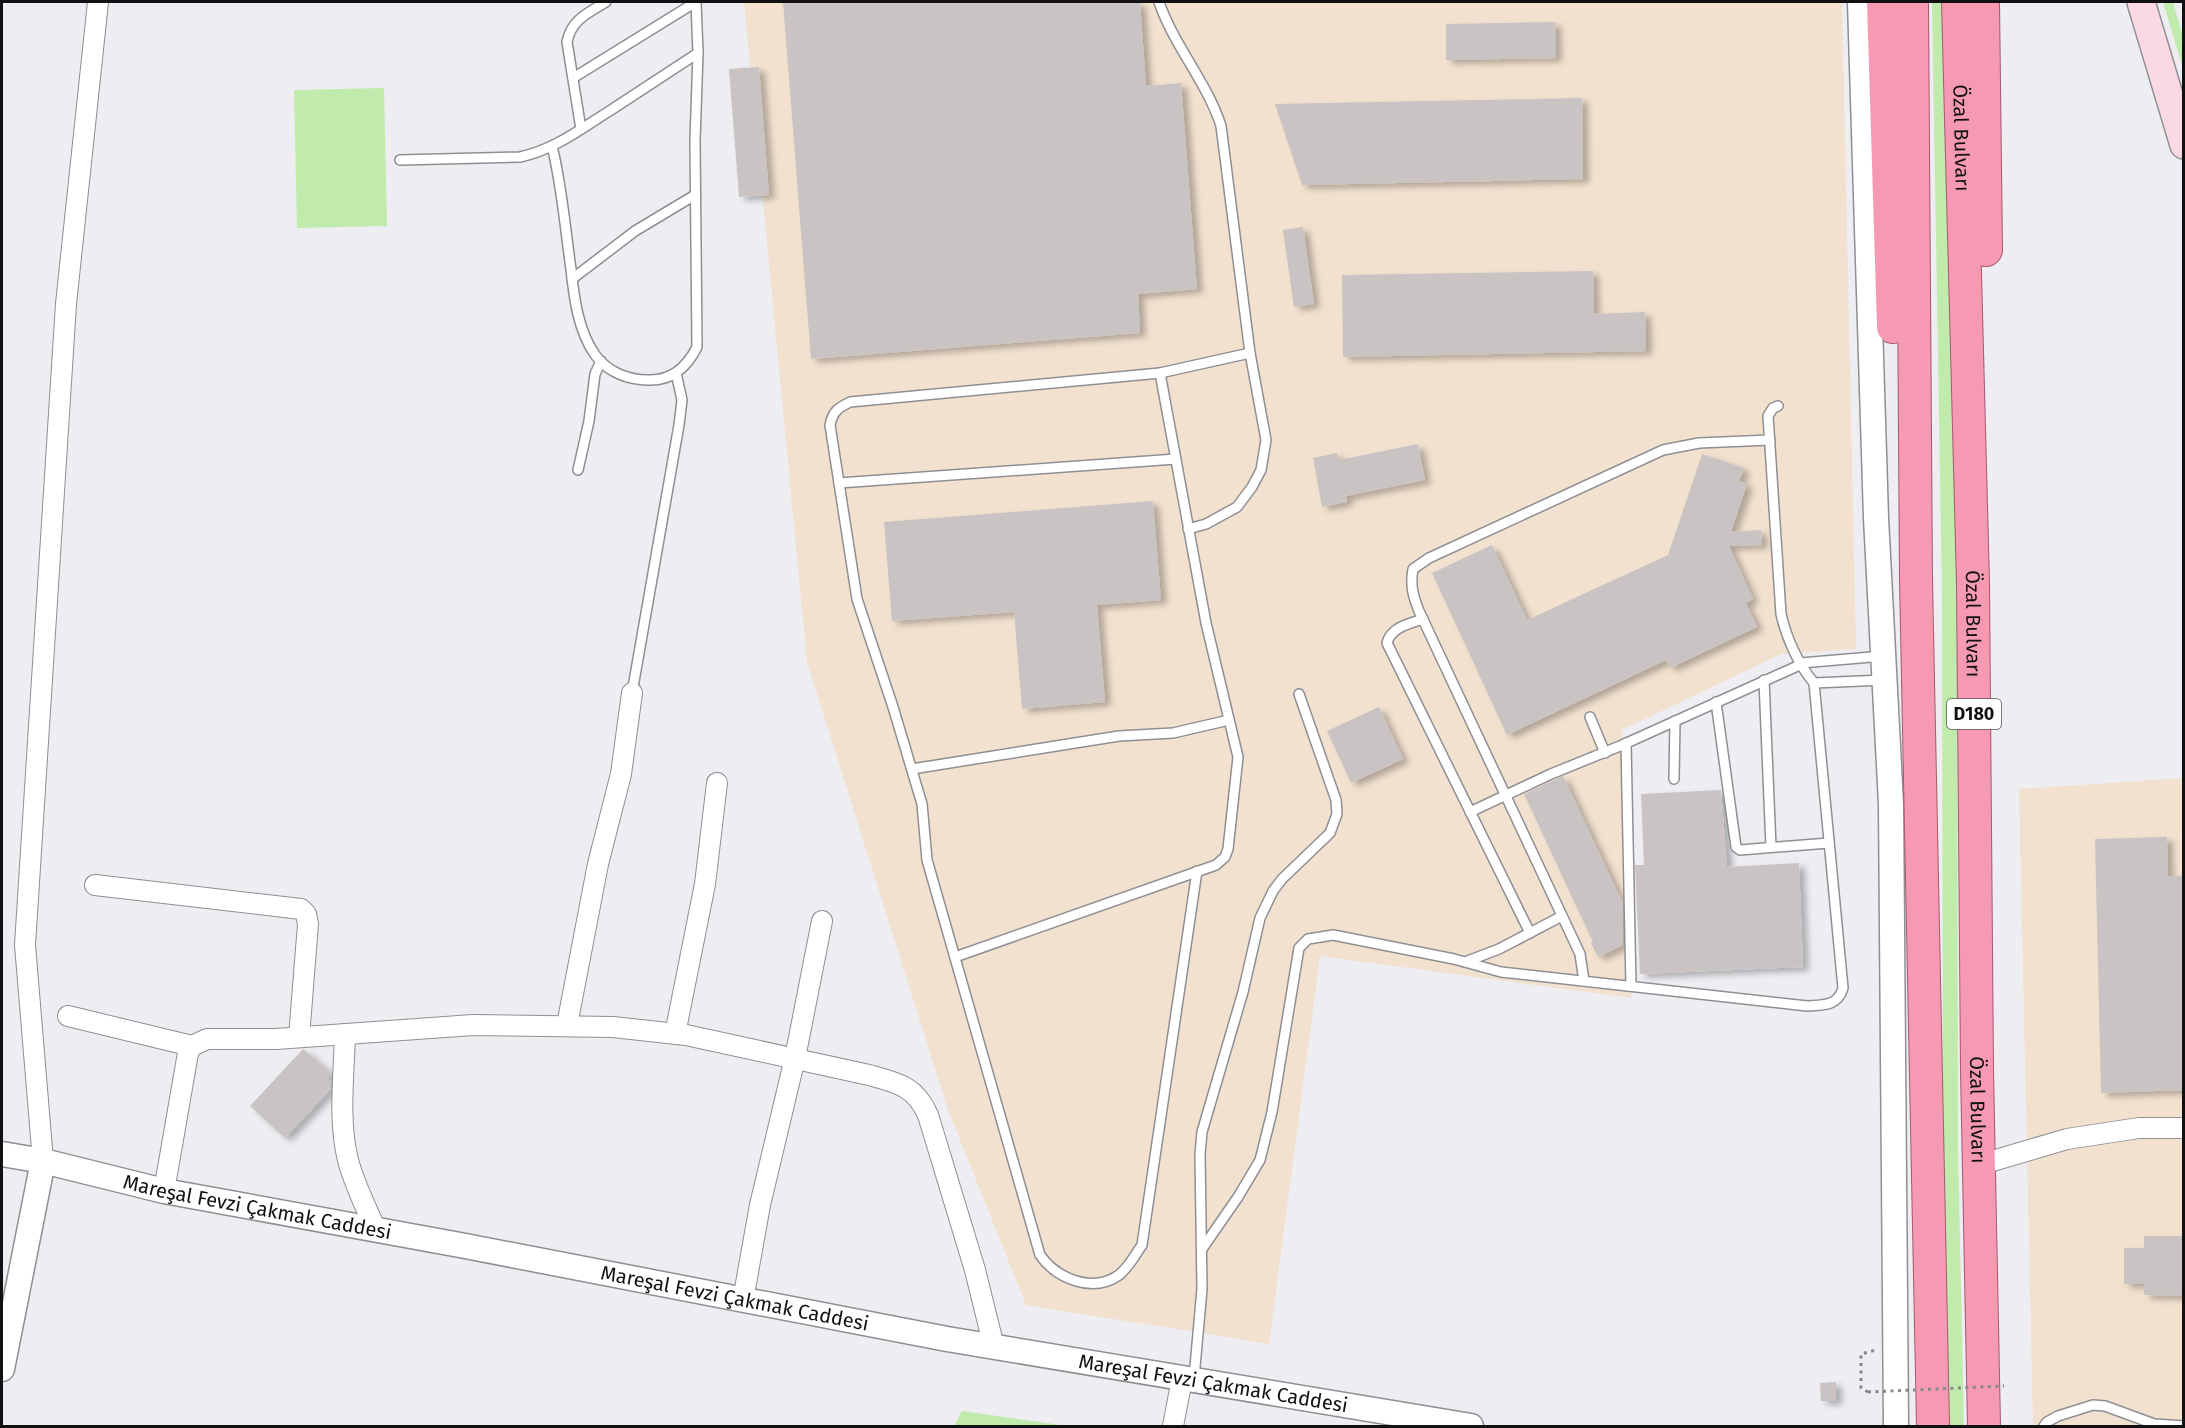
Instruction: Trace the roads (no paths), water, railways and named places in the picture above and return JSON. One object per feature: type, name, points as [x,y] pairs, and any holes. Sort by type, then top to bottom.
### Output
[{"type":"highway","name":"D180","points":[[1883,2],[1896,403],[1904,539],[1916,580]]},
{"type":"highway","name":"D180","points":[[1912,2],[1916,580],[1933,1426]]},
{"type":"highway","name":"Özal Bulvarı","points":[[1958,2],[1973,583],[1984,1426]]},
{"type":"highway","name":"D180","points":[[1973,583],[1986,505],[1988,426],[1983,2]]},
{"type":"main road","points":[[2141,2],[2184,145]]},
{"type":"street","points":[[2,1369],[43,1161],[25,945],[66,304],[98,2]]},
{"type":"street","points":[[1860,2],[1876,518],[1893,864],[1891,945],[1896,1426]]},
{"type":"street","points":[[567,1025],[598,864],[621,774],[632,693]]},
{"type":"street","points":[[675,1034],[705,884],[717,783]]},
{"type":"street","points":[[95,885],[301,909],[306,914],[308,924],[299,1037]]},
{"type":"street","points":[[743,1300],[760,1205],[795,1058],[822,921]]},
{"type":"street","points":[[68,1016],[192,1046]]},
{"type":"street","points":[[164,1191],[188,1053],[192,1046],[207,1039],[299,1037],[473,1025],[613,1027],[675,1034],[795,1058],[897,1083],[916,1094],[928,1115],[964,1233],[994,1347]]},
{"type":"street","points":[[345,1034],[344,1137],[348,1160],[357,1188],[376,1230]]},
{"type":"street","points":[[1979,1165],[2067,1139],[2139,1128],[2184,1128]]},
{"type":"street","name":"Mareşal Fevzi Çakmak Caddesi","points":[[2,1154],[43,1161],[164,1191],[994,1347],[1471,1426]]},
{"type":"street","points":[[1173,1426],[1188,1380]]},
{"type":"lane","points":[[581,129],[567,42],[569,31],[577,20],[606,2]]},
{"type":"lane","points":[[552,146],[560,186],[576,306],[591,348],[601,362],[621,375],[634,379],[650,380],[676,373],[690,361],[697,347],[695,195],[698,53],[696,2],[573,78]]},
{"type":"lane","points":[[1159,2],[1221,126],[1251,353],[1266,440],[1261,470],[1237,507],[1206,524],[1188,529]]},
{"type":"lane","points":[[400,160],[520,157],[552,146],[698,53]]},
{"type":"lane","points":[[572,279],[634,231],[695,195]]},
{"type":"lane","points":[[1197,871],[1142,1245],[1125,1269],[1108,1280],[1088,1284],[1076,1281],[1052,1270],[1040,1255],[927,860],[922,804],[857,599],[830,425],[832,414],[837,408],[850,402],[1160,373],[1251,353]]},
{"type":"lane","points":[[578,470],[595,374],[601,362]]},
{"type":"lane","points":[[632,693],[672,477],[682,400],[676,373]]},
{"type":"lane","points":[[955,957],[1216,865],[1225,857],[1228,849],[1238,758],[1206,623],[1160,373]]},
{"type":"lane","points":[[1202,1249],[1260,1160],[1272,1112],[1299,948],[1308,939],[1333,935],[1465,962],[1501,972],[1807,1006],[1829,1005],[1841,996],[1844,988],[1814,683],[1786,633],[1781,614],[1768,416],[1773,408],[1778,406]]},
{"type":"lane","points":[[1584,981],[1580,954],[1412,593],[1413,569],[1429,558],[1663,450],[1699,443],[1770,440]]},
{"type":"lane","points":[[839,483],[1176,459]]},
{"type":"lane","points":[[1423,619],[1395,630],[1389,635],[1387,643],[1530,933]]},
{"type":"lane","points":[[1470,812],[1801,663],[1883,656]]},
{"type":"lane","points":[[1764,680],[1771,847]]},
{"type":"lane","points":[[1814,683],[1884,680]]},
{"type":"lane","points":[[1188,1380],[1202,1288],[1200,1154],[1202,1132],[1243,992],[1260,918],[1282,879],[1330,833],[1337,814],[1336,800],[1299,694]]},
{"type":"lane","points":[[1716,702],[1734,843],[1740,849],[1829,843]]},
{"type":"lane","points":[[1590,717],[1605,753]]},
{"type":"lane","points":[[912,769],[1108,738],[1194,729],[1229,720]]},
{"type":"lane","points":[[1674,779],[1676,721]]},
{"type":"lane","points":[[1626,743],[1631,986]]},
{"type":"lane","points":[[1465,962],[1499,949],[1563,916]]},
{"type":"lane","points":[[2044,1426],[2058,1416],[2093,1405],[2106,1406],[2154,1424],[2184,1426]]}]
